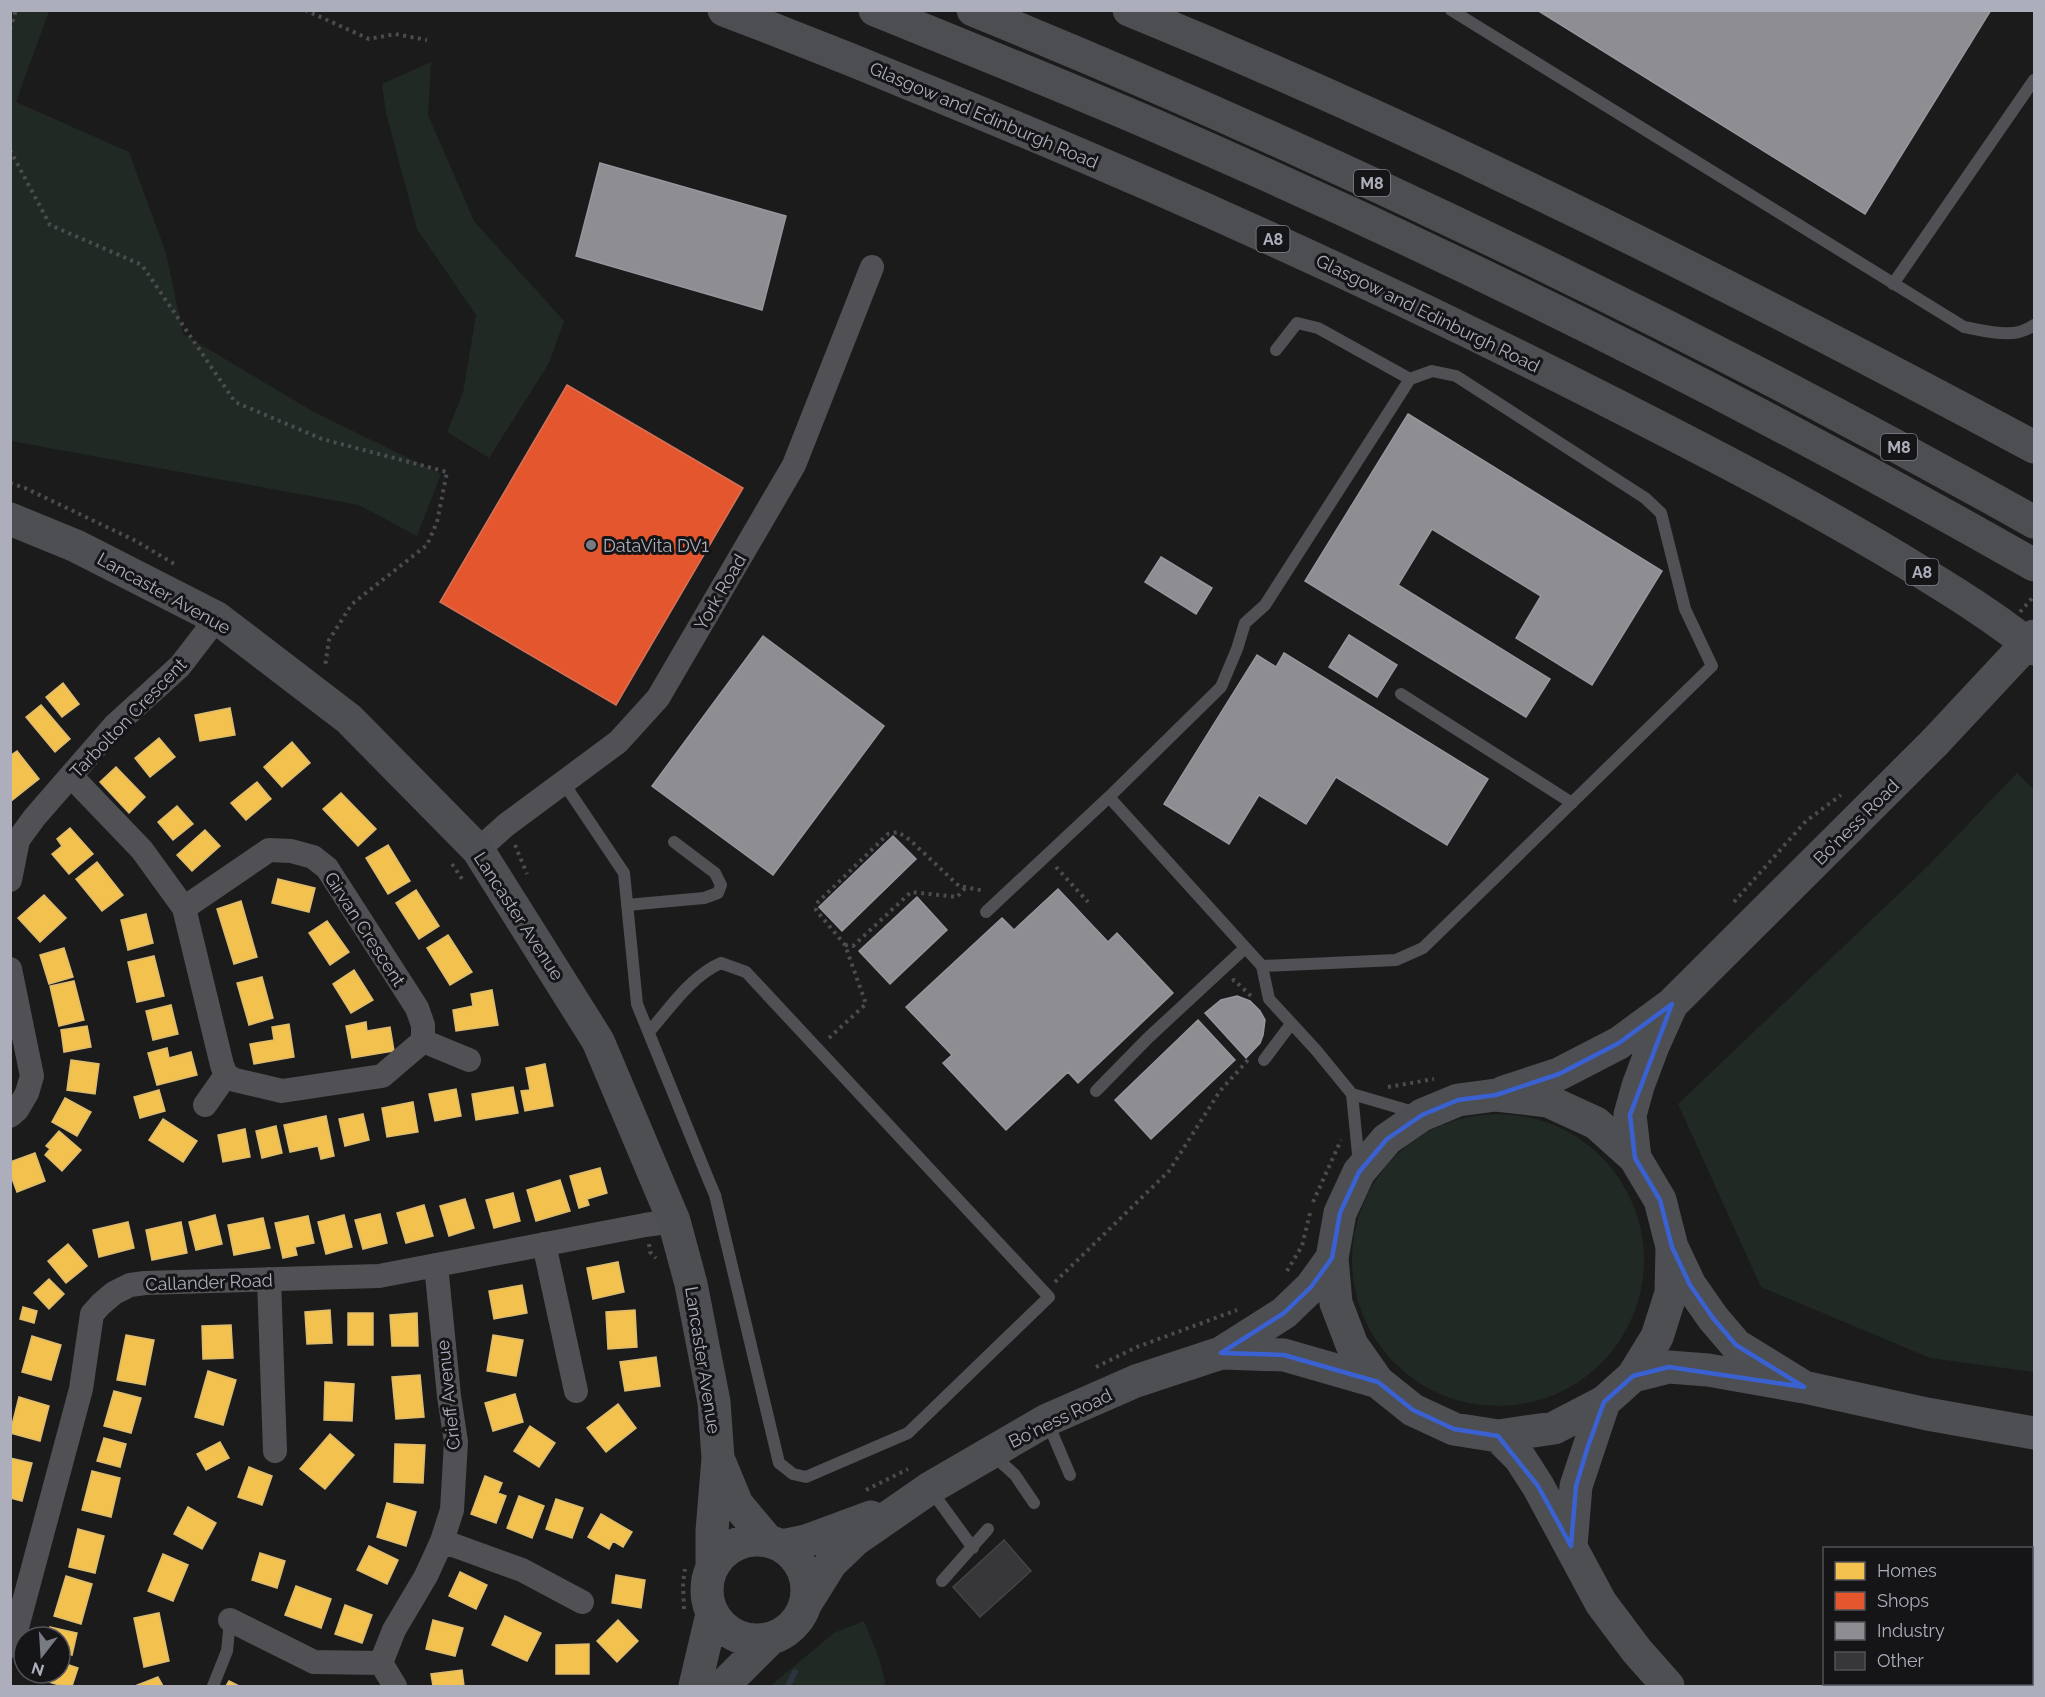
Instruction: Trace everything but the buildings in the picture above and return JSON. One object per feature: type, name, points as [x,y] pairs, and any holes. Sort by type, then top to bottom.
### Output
[{"type":"highway","name":"Glasgow and Edinburgh Road","points":[[724,10],[1069,149],[1293,249],[1506,350],[1654,424],[1871,542],[1957,594],[2034,649]]},
{"type":"highway","name":"M8","points":[[875,10],[1156,126],[1492,280],[1851,462],[2034,565]]},
{"type":"highway","name":"M8","points":[[974,10],[1165,90],[1511,248],[1762,374],[2034,522]]},
{"type":"highway","points":[[1129,10],[1308,87],[1583,214],[1803,324],[2034,447]]},
{"type":"main road","name":"Lancaster Avenue","points":[[10,519],[76,546],[218,618],[350,719],[478,850],[598,1041],[660,1223],[692,1284],[714,1402],[718,1458],[712,1532],[699,1565]]},
{"type":"main road","name":"Bo'ness Road","points":[[1496,1095],[1569,1069],[1619,1043],[1672,1004],[1935,742],[2034,636]]},
{"type":"main road","name":"Bo'ness Road","points":[[1635,1158],[1630,1115],[1653,1046],[1672,1004]]},
{"type":"main road","points":[[1672,1247],[1671,1293],[1657,1337],[1633,1376],[1604,1402],[1554,1428],[1498,1436],[1454,1429],[1413,1410],[1378,1382],[1352,1346],[1336,1304],[1332,1258],[1340,1213],[1359,1172],[1387,1139],[1422,1115],[1458,1100],[1496,1095],[1548,1101],[1596,1123],[1635,1158],[1660,1200],[1672,1247],[1690,1285],[1713,1318],[1736,1345],[1804,1387]]},
{"type":"main road","name":"Bo'ness Road","points":[[774,1543],[806,1541],[918,1485],[990,1453],[1047,1420],[1136,1381],[1221,1353],[1284,1313],[1311,1287],[1332,1258]]},
{"type":"main road","name":"Bo'ness Road","points":[[1221,1353],[1284,1355],[1378,1382]]},
{"type":"main road","points":[[1633,1376],[1669,1367],[1708,1370],[2034,1433]]},
{"type":"main road","points":[[1571,1546],[1576,1486],[1604,1402]]},
{"type":"main road","points":[[1498,1436],[1520,1458],[1532,1477],[1601,1603],[1637,1651],[1668,1686]]},
{"type":"main road","name":"Lancaster Avenue","points":[[718,1458],[737,1504],[774,1543]]},
{"type":"main road","name":"Bo'ness Road","points":[[806,1603],[831,1563],[918,1485]]},
{"type":"main road","points":[[695,1686],[698,1612],[707,1598],[707,1582],[699,1565],[722,1554],[735,1544],[750,1539],[774,1543],[795,1556],[804,1571],[808,1586],[806,1603],[799,1619],[786,1631],[770,1639],[723,1686]]},
{"type":"main road","points":[[698,1612],[736,1636],[753,1640],[770,1639]]},
{"type":"street","name":"York Road","points":[[478,850],[506,825],[618,742],[658,698],[794,465],[872,267]]},
{"type":"street","name":"Tarbolton Crescent","points":[[10,880],[14,838],[114,726],[180,666],[218,618]]},
{"type":"street","points":[[71,776],[142,850],[184,908],[226,1075],[236,1080],[282,1091],[382,1076],[423,1041],[469,1060]]},
{"type":"street","name":"Girvan Crescent","points":[[184,908],[268,850],[291,851],[313,857],[327,868],[417,1008],[423,1025],[423,1041]]},
{"type":"street","points":[[10,969],[32,1076],[27,1094],[17,1110],[10,1116]]},
{"type":"street","points":[[205,1105],[226,1075]]},
{"type":"street","name":"Callander Road","points":[[10,1646],[15,1635],[20,1576],[81,1389],[92,1314],[114,1293],[130,1286],[146,1283],[379,1276],[660,1223]]},
{"type":"street","points":[[544,1244],[576,1391]]},
{"type":"street","name":"Crieff Avenue","points":[[381,1663],[393,1630],[426,1576],[452,1510],[456,1442],[448,1396],[436,1265]]},
{"type":"street","points":[[269,1279],[274,1451]]},
{"type":"street","points":[[441,1541],[522,1570],[582,1602]]},
{"type":"street","points":[[230,1620],[314,1662],[381,1663],[395,1686]]},
{"type":"lane","points":[[1451,10],[1964,327],[2004,334],[2028,329],[2034,325]]},
{"type":"lane","points":[[1893,284],[2034,80]]},
{"type":"lane","points":[[1276,350],[1297,323],[1318,328],[1410,379]]},
{"type":"lane","points":[[986,912],[1109,797],[1221,687],[1245,623],[1265,605],[1410,379],[1432,371],[1456,376],[1645,498],[1661,513],[1685,609],[1713,666],[1422,948],[1396,960],[1262,966]]},
{"type":"lane","points":[[1401,694],[1572,802]]},
{"type":"lane","points":[[563,782],[624,873],[637,1004],[715,1196],[779,1463],[793,1474],[806,1477],[908,1433],[1049,1297],[746,972],[721,963],[709,968],[695,980],[649,1032]]},
{"type":"lane","points":[[1109,797],[1262,966],[1269,999],[1352,1094],[1422,1115]]},
{"type":"lane","points":[[627,905],[704,898],[718,893],[721,885],[715,873],[674,842]]},
{"type":"lane","points":[[1096,1091],[1148,1038],[1245,948]]},
{"type":"lane","points":[[1260,1057],[1291,1024]]},
{"type":"lane","points":[[1352,1094],[1359,1172]]},
{"type":"lane","points":[[1047,1420],[1071,1475]]},
{"type":"lane","points":[[990,1453],[1015,1474],[1034,1503]]},
{"type":"lane","points":[[918,1485],[973,1548]]},
{"type":"lane","points":[[942,1581],[988,1529]]},
{"type":"lane","points":[[213,1686],[227,1651],[230,1620]]},
{"type":"path","points":[[10,29],[16,10]]},
{"type":"path","points":[[305,10],[369,39],[395,34],[427,40]]},
{"type":"path","points":[[10,150],[50,225],[142,265],[235,402],[322,439],[447,472],[437,522],[427,545],[352,604],[329,640],[325,667]]},
{"type":"path","points":[[10,483],[136,541],[182,569]]},
{"type":"path","points":[[317,661],[333,674]]},
{"type":"path","points":[[1727,910],[1806,820],[1849,790]]},
{"type":"path","points":[[506,825],[528,878]]},
{"type":"path","points":[[818,1048],[866,1004],[845,945],[816,910],[818,902],[888,834],[897,832],[910,840],[959,886],[987,891]]},
{"type":"path","points":[[446,855],[465,884]]},
{"type":"path","points":[[1046,856],[1088,902]]},
{"type":"path","points":[[845,945],[853,946],[911,892],[957,897],[966,887]]},
{"type":"path","points":[[1224,988],[1234,980],[1256,1000]]},
{"type":"path","points":[[1044,1292],[1169,1171],[1220,1091],[1243,1065],[1260,1057]]},
{"type":"path","points":[[1376,1101],[1378,1088],[1434,1079]]},
{"type":"path","points":[[1286,1273],[1302,1246],[1314,1201],[1342,1138],[1341,1121],[1355,1120]]},
{"type":"path","points":[[658,1260],[650,1252],[660,1223]]},
{"type":"path","points":[[1096,1367],[1137,1347],[1238,1309]]},
{"type":"path","points":[[856,1495],[918,1485]]},
{"type":"path","points":[[698,1612],[683,1583],[699,1565]]},
{"type":"highlighted area","points":[[1672,1004],[1630,1115],[1635,1158],[1660,1200],[1672,1247],[1690,1285],[1713,1318],[1736,1345],[1804,1387],[1669,1367],[1633,1376],[1604,1402],[1576,1486],[1571,1546],[1538,1486],[1498,1436],[1454,1429],[1413,1410],[1378,1382],[1284,1355],[1221,1353],[1284,1313],[1311,1287],[1332,1258],[1340,1213],[1359,1172],[1387,1139],[1422,1115],[1458,1100],[1496,1095],[1559,1074],[1619,1043]]},
{"type":"shaded area","points":[[10,11],[49,11],[16,102],[129,152],[166,253],[183,334],[314,412],[441,474],[417,536],[359,505],[11,441]]},
{"type":"shaded area","points":[[431,62],[428,115],[474,221],[564,321],[549,363],[489,458],[447,432],[463,393],[476,315],[417,229],[386,113],[382,84]]},
{"type":"shaded area","points":[[2017,773],[2034,790],[2034,1372],[1930,1358],[1761,1287],[1678,1104],[1928,866]]},
{"type":"shaded area","points":[[1498,1114],[1540,1120],[1567,1131],[1591,1147],[1611,1167],[1627,1191],[1638,1218],[1644,1260],[1638,1302],[1627,1329],[1611,1353],[1591,1373],[1567,1389],[1540,1400],[1498,1406],[1456,1400],[1429,1389],[1405,1373],[1385,1353],[1369,1329],[1358,1302],[1352,1260],[1358,1218],[1369,1191],[1385,1167],[1405,1147],[1429,1131],[1456,1120]]},
{"type":"shaded area","points":[[864,1621],[879,1658],[886,1686],[770,1686],[834,1633]]},
{"type":"shaded area","points":[[2034,1626],[2034,1686],[1974,1686],[2033,1685]]},
{"type":"waterway","points":[[788,1686],[795,1672]]},
{"type":"place","name":"DataVita DV1","points":[[591,545]]}]
